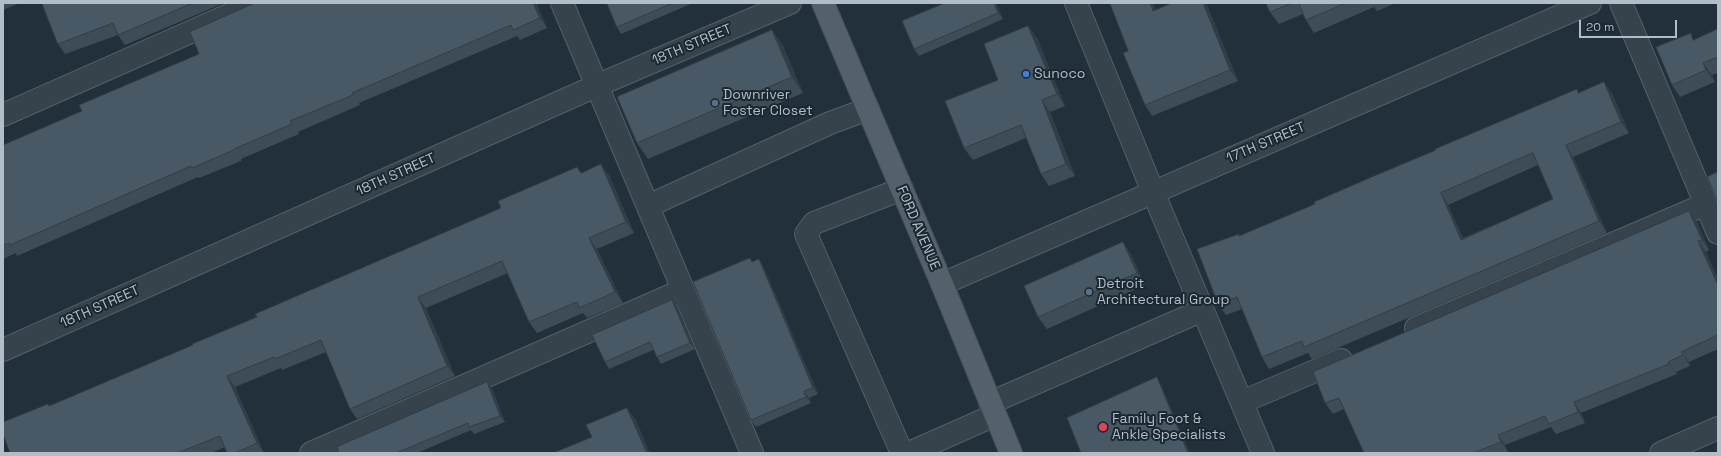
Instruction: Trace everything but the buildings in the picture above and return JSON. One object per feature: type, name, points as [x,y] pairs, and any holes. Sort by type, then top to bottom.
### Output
[{"type":"main road","name":"FORD AVENUE","points":[[823,3],[942,284],[1011,453]]},
{"type":"street","points":[[3,115],[256,3]]},
{"type":"street","points":[[562,3],[752,453]]},
{"type":"street","name":"18TH STREET","points":[[3,350],[596,86],[790,3]]},
{"type":"street","points":[[1076,3],[1153,192],[1263,453]]},
{"type":"street","name":"17TH STREET","points":[[942,284],[1590,3]]},
{"type":"street","points":[[1621,3],[1718,233]]},
{"type":"street","points":[[648,206],[830,123],[868,109]]},
{"type":"street","points":[[902,189],[814,223],[806,234],[902,453]]},
{"type":"street","points":[[1394,337],[1706,204]]},
{"type":"street","points":[[311,453],[683,290]]},
{"type":"street","points":[[909,453],[992,409],[1203,310]]},
{"type":"street","points":[[1242,402],[1358,353]]},
{"type":"street","points":[[1661,453],[1718,428]]},
{"type":"place","name":"Sunoco","points":[[1026,74]]},
{"type":"place","name":"Downriver Foster Closet","points":[[715,103]]},
{"type":"place","name":"Detroit Architectural Group","points":[[1089,292]]},
{"type":"place","name":"Family Foot & Ankle Specialists","points":[[1103,427]]}]
